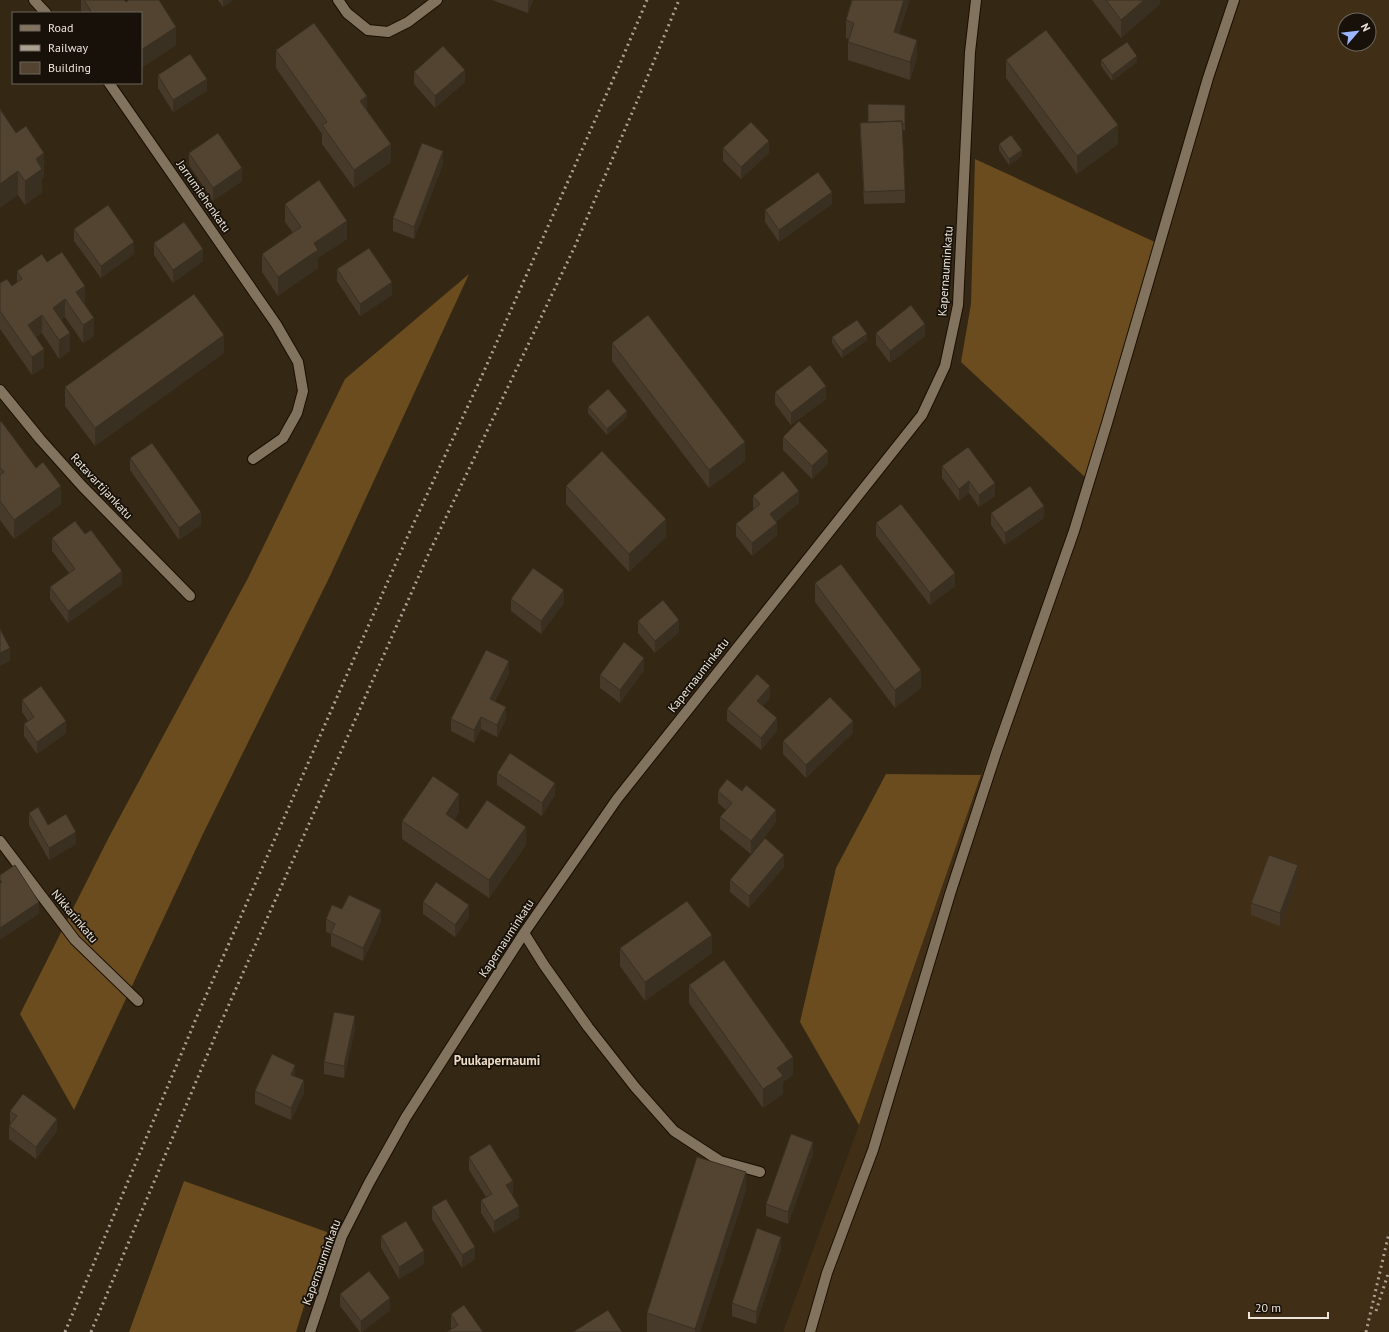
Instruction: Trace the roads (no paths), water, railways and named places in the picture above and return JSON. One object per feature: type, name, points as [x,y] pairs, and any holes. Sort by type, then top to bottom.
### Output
[{"type":"street","points":[[34,0],[45,12]]},
{"type":"street","points":[[338,0],[347,14],[368,30],[388,32],[408,22],[437,0]]},
{"type":"street","name":"Kapernauminkatu","points":[[310,1332],[342,1236],[370,1183],[406,1117],[524,933],[617,799],[922,415],[945,366],[958,305],[970,52],[976,0]]},
{"type":"street","points":[[810,1332],[827,1273],[873,1150],[948,901],[996,753],[1076,524],[1208,78],[1234,0]]},
{"type":"street","name":"Jarrumiehenkatu","points":[[110,84],[276,324],[298,362],[303,391],[297,413],[282,438],[253,459]]},
{"type":"street","name":"Ratavartijankatu","points":[[0,390],[40,439],[82,486],[190,596]]},
{"type":"street","name":"Nikkarinkatu","points":[[0,841],[4,854],[75,940],[138,1001]]},
{"type":"street","points":[[524,933],[544,965],[588,1027],[635,1087],[674,1131],[720,1161],[760,1172]]},
{"type":"railway","points":[[65,1332],[198,1014],[406,540],[480,380],[647,0]]},
{"type":"railway","points":[[91,1332],[219,1027],[429,553],[575,246],[679,0]]},
{"type":"railway","points":[[1366,1332],[1389,1233]]},
{"type":"railway","points":[[1376,1311],[1389,1271]]},
{"type":"district","name":"Puukapernaumi","points":[[497,1060]]}]
